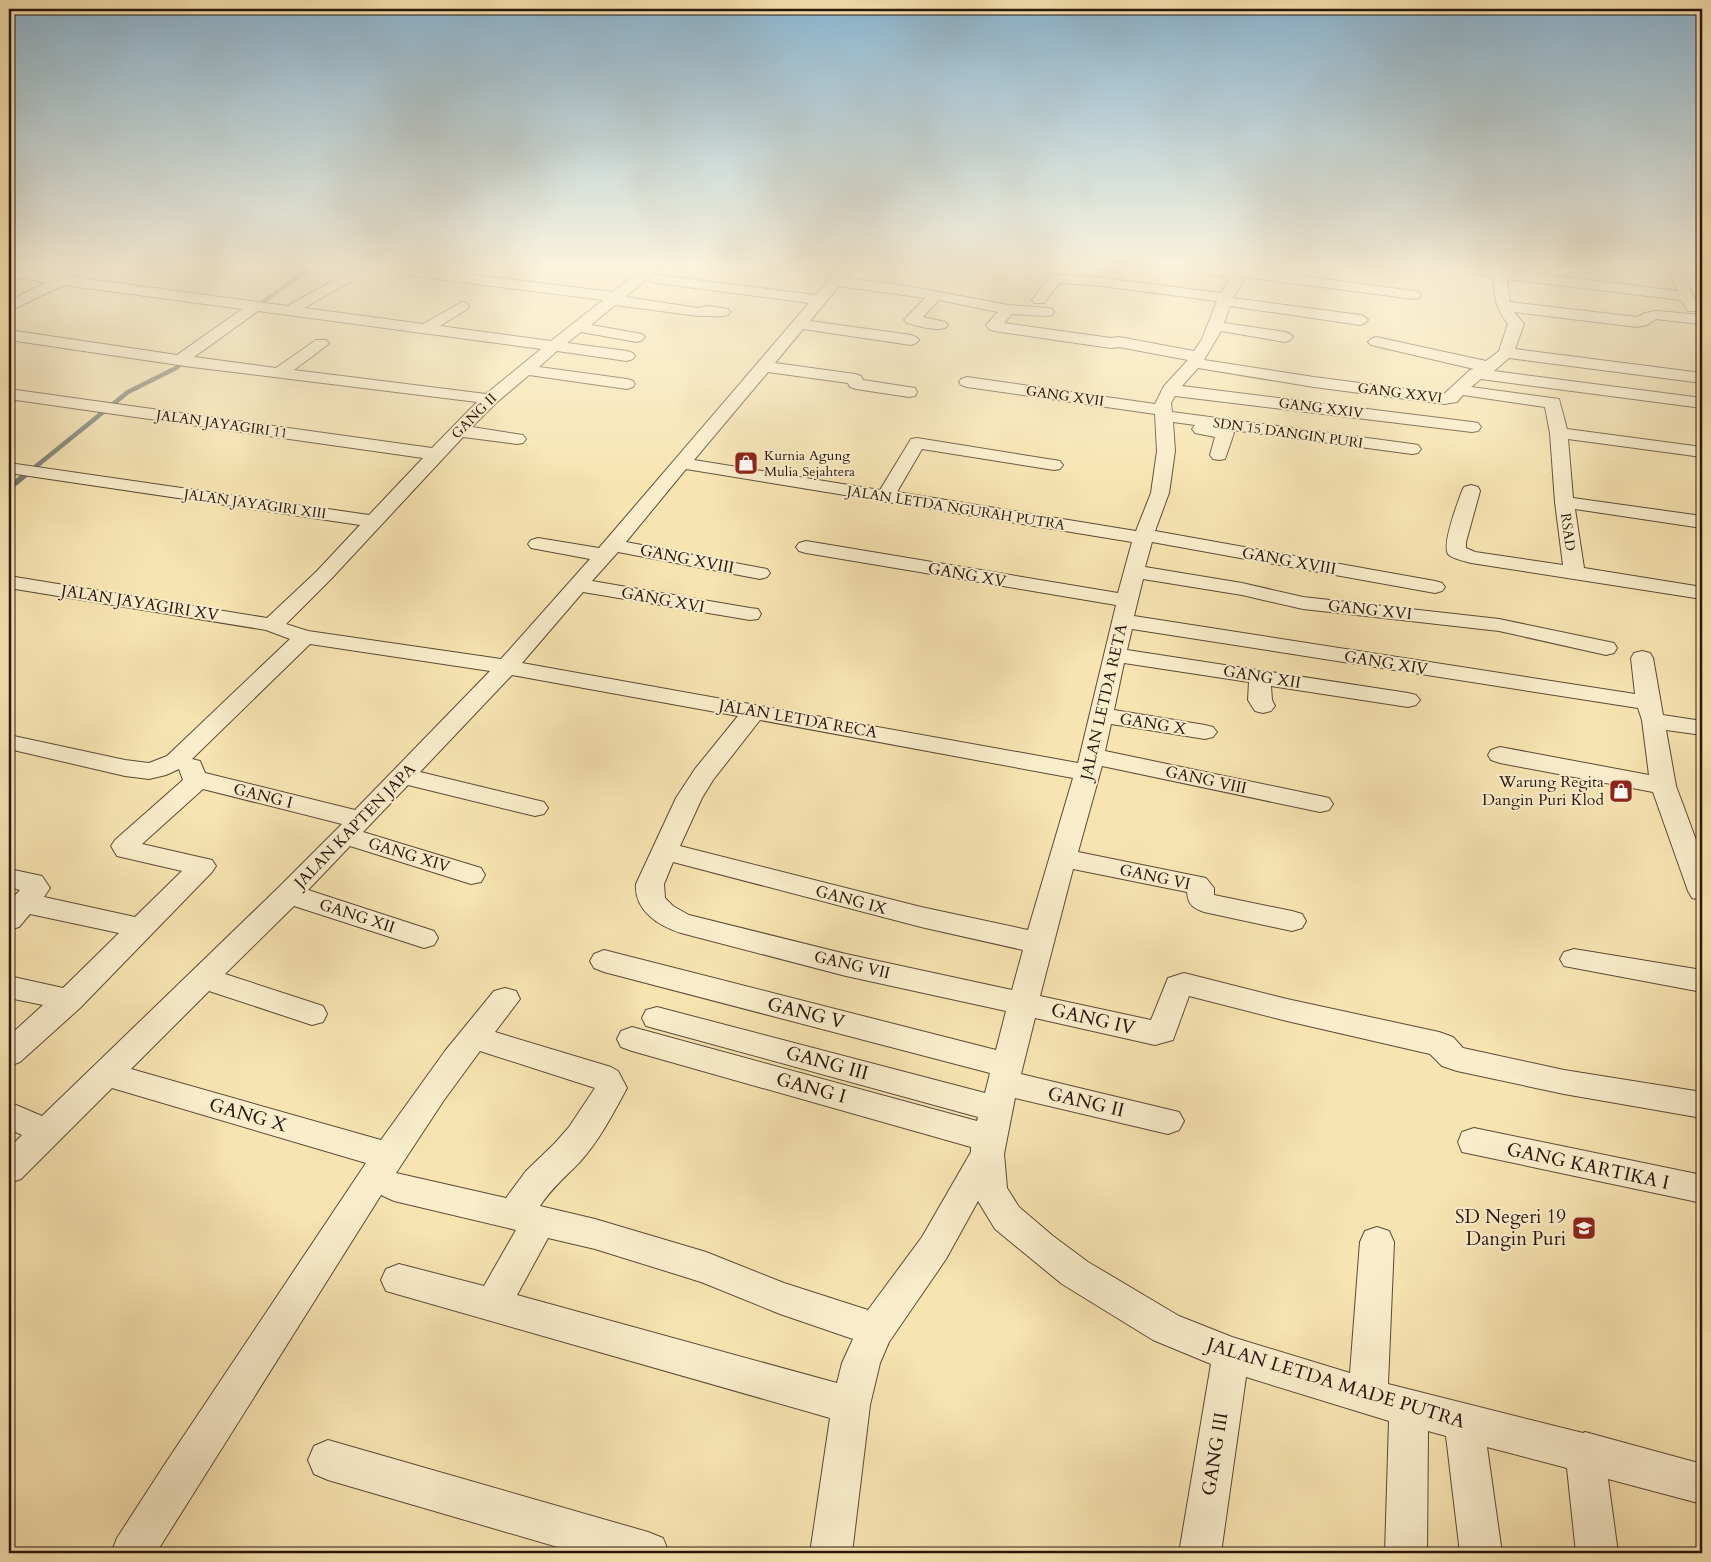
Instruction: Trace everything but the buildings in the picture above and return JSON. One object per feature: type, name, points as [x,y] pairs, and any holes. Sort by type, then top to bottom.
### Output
[{"type":"street","points":[[42,340],[185,361],[490,399]]},
{"type":"street","points":[[185,361],[214,340]]},
{"type":"street","points":[[506,340],[627,356]]},
{"type":"street","name":"GANG II","points":[[436,454],[490,399],[562,340]]},
{"type":"street","name":"JALAN KAPTEN JAPA","points":[[9,1169],[289,894],[507,667],[609,550],[785,340]]},
{"type":"street","name":"GANG XXVI","points":[[1090,340],[1112,343],[1119,342],[1196,360],[1314,382],[1444,399],[1451,398],[1506,353]]},
{"type":"street","points":[[1166,412],[1208,340]]},
{"type":"street","points":[[1511,340],[1506,353],[1702,378]]},
{"type":"street","points":[[1376,342],[1483,370],[1702,403]]},
{"type":"street","points":[[279,373],[320,343]]},
{"type":"street","points":[[762,366],[855,379],[855,384],[909,392]]},
{"type":"street","points":[[525,370],[627,384]]},
{"type":"street","name":"GANG XVII","points":[[967,382],[1166,412]]},
{"type":"street","points":[[1459,390],[1552,403],[1559,433],[1564,502]]},
{"type":"street","name":"JALAN JAYAGIRI 11","points":[[9,394],[436,454]]},
{"type":"street","points":[[1013,395],[1166,412],[1233,434],[1219,455]]},
{"type":"street","name":"GANG XXIV","points":[[1166,412],[1472,427]]},
{"type":"street","name":"SDN 15 DANGIN PURI","points":[[1166,412],[1412,449]]},
{"type":"street","name":"JALAN LETDA RETA","points":[[997,1110],[1038,943],[1090,765],[1134,571],[1143,537],[1160,493],[1166,451],[1166,412]]},
{"type":"street","points":[[460,430],[517,439]]},
{"type":"street","points":[[1559,433],[1702,452]]},
{"type":"street","points":[[885,496],[917,443],[1054,465]]},
{"type":"street","points":[[272,625],[324,575],[436,454]]},
{"type":"street","name":"JALAN LETDA NGURAH PUTRA","points":[[681,464],[1143,537]]},
{"type":"street","name":"JALAN JAYAGIRI XIII","points":[[9,468],[374,521]]},
{"type":"street","points":[[1471,491],[1456,542],[1456,551],[1470,557],[1574,573]]},
{"type":"street","name":"RSAD","points":[[1702,522],[1564,502],[1574,573],[1702,593]]},
{"type":"street","name":"GANG XVIII","points":[[1143,537],[1435,587]]},
{"type":"street","points":[[538,544],[609,550]]},
{"type":"street","name":"GANG XV","points":[[806,547],[1125,611]]},
{"type":"street","name":"GANG XVIII","points":[[609,550],[760,573]]},
{"type":"street","name":"GANG XVI","points":[[1134,571],[1226,586],[1303,603],[1499,626],[1606,648]]},
{"type":"street","name":"JALAN JAYAGIRI XV","points":[[9,582],[272,625],[305,637]]},
{"type":"street","name":"GANG XVI","points":[[577,585],[750,614]]},
{"type":"street","name":"GANG XIV","points":[[1125,611],[1651,712],[1702,728]]},
{"type":"street","points":[[9,742],[125,768],[153,771],[176,761],[230,707],[305,637]]},
{"type":"street","name":"JALAN LETDA RECA","points":[[305,637],[507,667],[755,711],[1090,765]]},
{"type":"street","name":"GANG XII","points":[[1116,655],[1408,700]]},
{"type":"street","points":[[1642,658],[1663,786],[1694,850],[1702,891]]},
{"type":"street","points":[[1260,676],[1260,700],[1263,706]]},
{"type":"street","name":"GANG VII","points":[[755,711],[704,775],[689,798],[664,851],[649,891],[652,904],[661,912],[681,923],[846,965],[1024,1003]]},
{"type":"street","name":"GANG X","points":[[1102,715],[1205,732]]},
{"type":"street","points":[[1500,755],[1663,786]]},
{"type":"street","points":[[9,1054],[69,1000],[202,866],[126,850],[124,846],[198,780],[192,776],[190,763],[176,761]]},
{"type":"street","name":"GANG VIII","points":[[1090,765],[1320,804]]},
{"type":"street","points":[[403,776],[535,808]]},
{"type":"street","name":"GANG I","points":[[198,780],[353,828]]},
{"type":"street","name":"GANG XIV","points":[[353,828],[471,875]]},
{"type":"street","name":"GANG IX","points":[[664,851],[913,916],[1038,943]]},
{"type":"street","name":"GANG VI","points":[[1063,858],[1196,885],[1200,888],[1200,898],[1204,902],[1292,921]]},
{"type":"street","points":[[9,878],[34,885],[35,891],[17,912]]},
{"type":"street","name":"GANG XII","points":[[289,894],[424,938]]},
{"type":"street","points":[[17,912],[142,928]]},
{"type":"street","points":[[1574,959],[1702,981]]},
{"type":"street","name":"GANG V","points":[[604,961],[997,1110]]},
{"type":"street","points":[[203,978],[312,1014]]},
{"type":"street","name":"GANG IV","points":[[1024,1003],[1155,1034],[1162,1032],[1178,986],[1184,984],[1439,1044],[1444,1047],[1447,1054],[1457,1059],[1564,1082],[1702,1106]]},
{"type":"street","points":[[9,987],[69,1000]]},
{"type":"street","points":[[132,1553],[212,1424],[391,1171],[471,1038],[505,999]]},
{"type":"street","name":"GANG III","points":[[657,1018],[997,1110]]},
{"type":"street","name":"GANG I","points":[[632,1039],[997,1110]]},
{"type":"street","points":[[489,1042],[600,1076],[606,1080],[610,1088],[596,1115],[581,1136],[567,1153],[538,1181],[524,1218],[534,1230],[493,1305]]},
{"type":"street","name":"GANG X","points":[[106,1074],[524,1218],[595,1234],[706,1268],[780,1298],[876,1330]]},
{"type":"street","points":[[831,1553],[851,1405],[861,1363],[876,1330],[934,1248],[997,1110]]},
{"type":"street","name":"GANG II","points":[[997,1110],[1168,1121]]},
{"type":"street","name":"JALAN LETDA MADE PUTRA","points":[[997,1110],[990,1191],[1008,1218],[1075,1273],[1166,1328],[1231,1354],[1368,1397],[1702,1484]]},
{"type":"street","points":[[9,1114],[46,1132]]},
{"type":"street","name":"GANG KARTIKA I","points":[[1474,1142],[1702,1189]]},
{"type":"street","points":[[1368,1397],[1377,1242]]},
{"type":"street","points":[[399,1280],[851,1405]]},
{"type":"street","name":"GANG III","points":[[1200,1553],[1231,1354]]},
{"type":"street","points":[[1406,1553],[1409,1407]]},
{"type":"street","points":[[1464,1422],[1481,1553]]},
{"type":"street","points":[[1585,1452],[1597,1553]]},
{"type":"street","points":[[328,1460],[648,1553]]},
{"type":"waterway","points":[[29,472],[128,392],[176,368],[186,360]]},
{"type":"waterway","points":[[9,488],[30,471]]},
{"type":"place","name":"Kurnia Agung Mulia Sejahtera","points":[[746,463]]},
{"type":"place","name":"Warung Regita Dangin Puri Klod","points":[[1621,791]]},
{"type":"place","name":"SD Negeri 19 Dangin Puri","points":[[1584,1228]]}]
